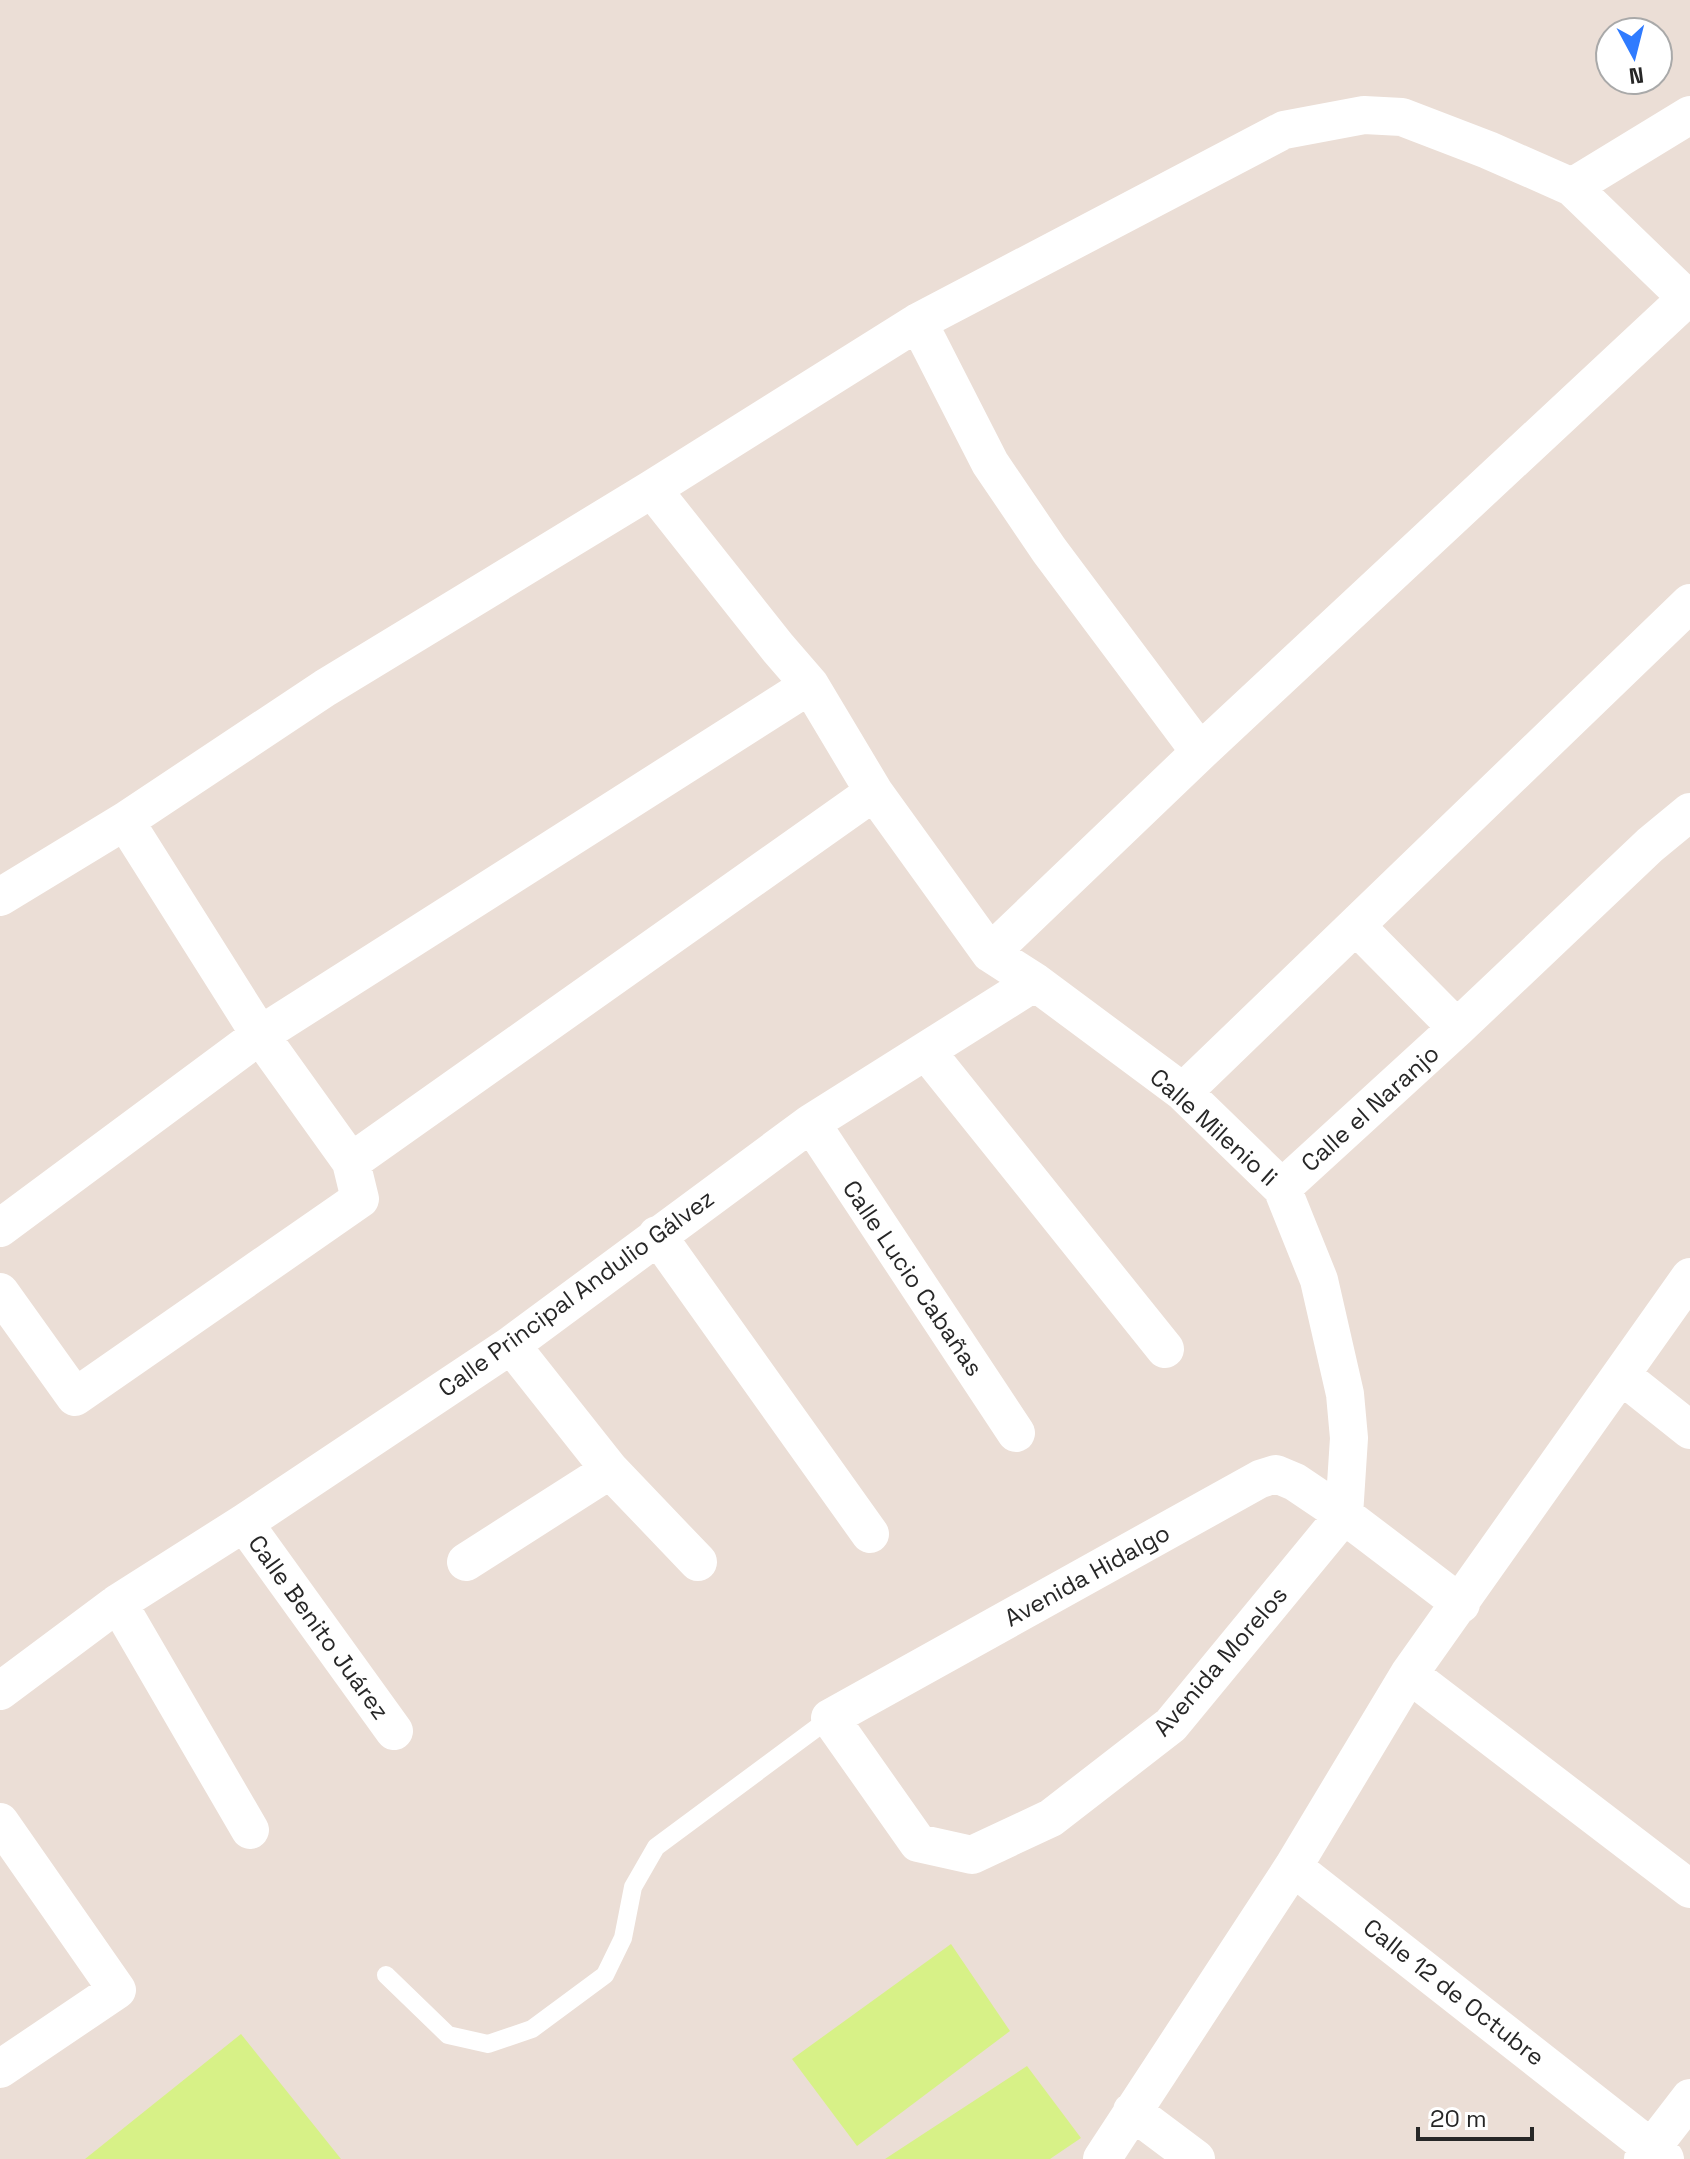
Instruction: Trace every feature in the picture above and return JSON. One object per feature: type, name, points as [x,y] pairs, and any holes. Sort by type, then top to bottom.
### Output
[{"type":"street","points":[[0,897],[125,821],[325,688],[652,489],[918,322],[1284,130],[1364,115],[1402,117],[1488,150],[1572,187],[1688,300],[1200,752],[990,953],[874,792],[810,685],[652,489]]},
{"type":"street","points":[[1572,187],[1690,115]]},
{"type":"street","points":[[918,322],[990,463],[1049,550],[1200,752]]},
{"type":"street","points":[[1183,1092],[1690,603]]},
{"type":"street","points":[[0,1228],[260,1035],[810,685]]},
{"type":"street","points":[[351,1162],[874,792]]},
{"type":"street","name":"Calle el Naranjo","points":[[1282,1188],[1650,845],[1690,812]]},
{"type":"street","points":[[0,1292],[75,1397],[360,1199],[351,1162],[260,1035],[125,821]]},
{"type":"street","points":[[1356,926],[1457,1028]]},
{"type":"street","name":"Calle Milenio Ii","points":[[990,953],[1035,982],[1183,1092],[1282,1188],[1319,1280],[1345,1394],[1349,1438],[1344,1515]]},
{"type":"street","name":"Calle Principal Andulio Gálvez","points":[[0,1691],[118,1603],[511,1345],[811,1123],[1035,982]]},
{"type":"street","points":[[926,1051],[1165,1349]]},
{"type":"street","name":"Calle Lucio Cabañas","points":[[811,1123],[1016,1433]]},
{"type":"street","points":[[657,1235],[870,1534]]},
{"type":"street","points":[[1102,2159],[1293,1867],[1409,1674],[1690,1277]]},
{"type":"street","points":[[511,1345],[610,1470],[698,1562]]},
{"type":"street","points":[[1621,1375],[1690,1430]]},
{"type":"street","points":[[466,1562],[610,1470]]},
{"type":"street","name":"Avenida Hidalgo","points":[[830,1718],[1260,1479],[1276,1474],[1295,1482],[1344,1515],[1461,1604]]},
{"type":"street","name":"Avenida Morelos","points":[[830,1718],[918,1843],[972,1855],[1051,1818],[1171,1725],[1344,1515]]},
{"type":"street","name":"Calle Benito Juárez","points":[[244,1523],[394,1731]]},
{"type":"street","points":[[118,1603],[250,1830]]},
{"type":"street","points":[[1409,1674],[1690,1889]]},
{"type":"street","points":[[0,1822],[117,1990],[0,2069]]},
{"type":"street","name":"Calle 12 de Octubre","points":[[1293,1867],[1653,2155]]},
{"type":"street","points":[[1653,2155],[1690,2098]]},
{"type":"street","points":[[1132,2111],[1196,2159]]},
{"type":"lane","points":[[386,1975],[448,2035],[488,2044],[532,2029],[605,1975],[623,1938],[633,1887],[656,1847],[830,1718]]},
{"type":"green space","points":[[951,1944],[1010,2031],[857,2146],[792,2059]]},
{"type":"green space","points":[[241,2034],[341,2159],[85,2159]]},
{"type":"green space","points":[[1027,2066],[1081,2138],[1050,2159],[885,2159]]}]
